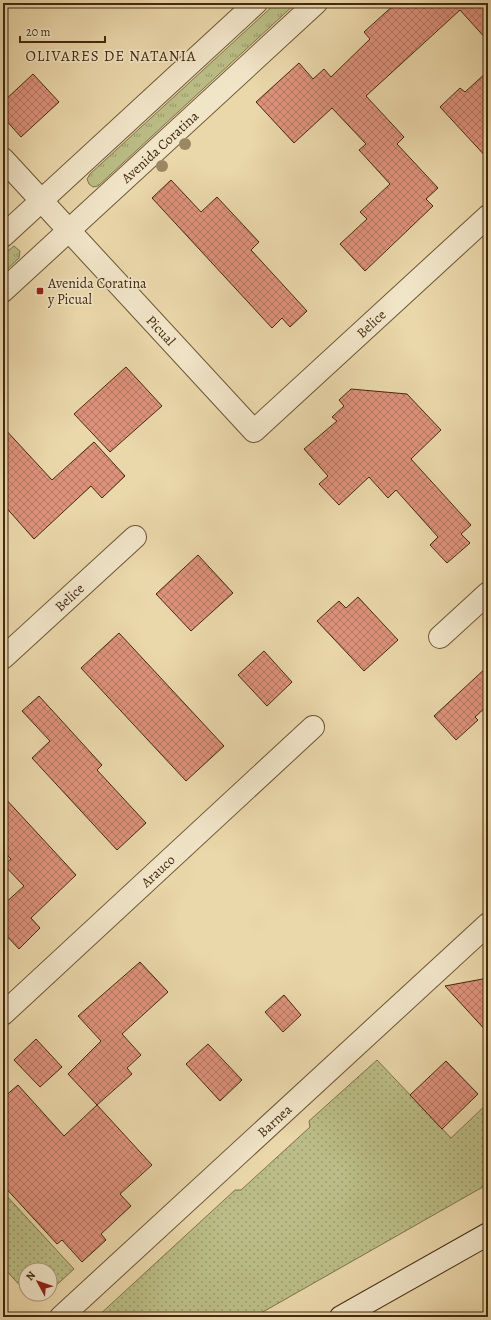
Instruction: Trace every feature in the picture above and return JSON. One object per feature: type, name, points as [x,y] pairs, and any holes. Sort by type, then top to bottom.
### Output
[{"type":"street","points":[[3,236],[256,3]]},
{"type":"street","name":"Avenida Coratina","points":[[3,291],[316,3]]},
{"type":"street","name":"Picual","points":[[3,159],[254,431]]},
{"type":"street","name":"Belice","points":[[254,431],[488,216]]},
{"type":"street","name":"Belice","points":[[3,658],[135,537]]},
{"type":"street","points":[[440,637],[488,593]]},
{"type":"street","name":"Arauco","points":[[3,1014],[313,727]]},
{"type":"street","name":"Barnea","points":[[61,1317],[488,924]]},
{"type":"street","points":[[341,1317],[488,1234]]},
{"type":"green space","points":[[276,3],[296,3],[98,186],[93,187],[89,184],[87,179],[90,174]]},
{"type":"green space","points":[[14,246],[20,251],[19,258],[3,273],[3,255]]},
{"type":"green space","points":[[377,1060],[451,1138],[488,1103],[488,1184],[254,1317],[97,1317],[235,1190],[241,1190],[310,1127],[309,1121]]},
{"type":"green space","points":[[3,1192],[74,1269],[58,1284],[58,1262],[18,1262],[18,1283],[3,1267]]},
{"type":"building","points":[[396,3],[488,3],[488,41],[460,10],[366,96],[404,137],[397,144],[438,188],[426,199],[433,206],[365,271],[340,244],[367,219],[360,212],[390,184],[359,150],[366,144],[332,108],[294,143],[256,102],[299,63],[313,79],[324,69],[331,77],[370,39],[364,32]]},
{"type":"building","points":[[488,71],[488,159],[440,107],[460,88],[465,92]]},
{"type":"building","points":[[33,74],[59,102],[21,137],[3,117],[3,102]]},
{"type":"building","points":[[171,180],[201,212],[217,197],[259,242],[251,250],[307,311],[290,327],[282,318],[272,328],[152,198]]},
{"type":"building","points":[[126,367],[162,406],[110,452],[74,414]]},
{"type":"building","points":[[351,389],[407,394],[441,430],[411,459],[471,525],[461,534],[470,543],[447,563],[430,545],[438,537],[396,490],[388,498],[369,477],[339,505],[319,484],[328,476],[304,449],[337,421],[332,417],[344,406],[339,400]]},
{"type":"building","points":[[3,427],[52,480],[94,442],[125,476],[102,498],[91,486],[34,539],[3,504]]},
{"type":"building","points":[[198,555],[233,593],[191,631],[156,594]]},
{"type":"building","points":[[358,597],[398,640],[364,671],[317,621],[339,601],[346,608]]},
{"type":"building","points":[[119,633],[224,746],[186,781],[81,668]]},
{"type":"building","points":[[264,651],[292,682],[267,706],[238,675]]},
{"type":"building","points":[[488,666],[488,705],[475,717],[478,720],[456,740],[434,716]]},
{"type":"building","points":[[39,696],[102,765],[97,770],[146,823],[117,850],[32,758],[50,741],[22,711]]},
{"type":"building","points":[[3,796],[76,875],[31,918],[40,928],[19,949],[3,932],[3,905],[24,886],[4,865],[11,859],[3,851]]},
{"type":"building","points":[[140,962],[168,992],[122,1034],[141,1055],[127,1068],[132,1074],[97,1105],[68,1074],[101,1041],[78,1016]]},
{"type":"building","points":[[488,978],[488,1033],[445,986]]},
{"type":"building","points":[[284,995],[301,1015],[283,1032],[265,1012]]},
{"type":"building","points":[[36,1039],[62,1067],[40,1087],[14,1060]]},
{"type":"building","points":[[208,1044],[242,1080],[220,1101],[186,1064]]},
{"type":"building","points":[[446,1061],[478,1094],[442,1129],[410,1095]]},
{"type":"building","points":[[18,1085],[64,1136],[97,1105],[152,1165],[120,1194],[131,1206],[101,1234],[106,1240],[82,1262],[62,1240],[57,1244],[3,1185],[3,1098]]},
{"type":"place","name":"Avenida Coratina y Picual","points":[[40,291]]},
{"type":"district","name":"OLIVARES DE NATANIA","points":[[111,56]]}]
